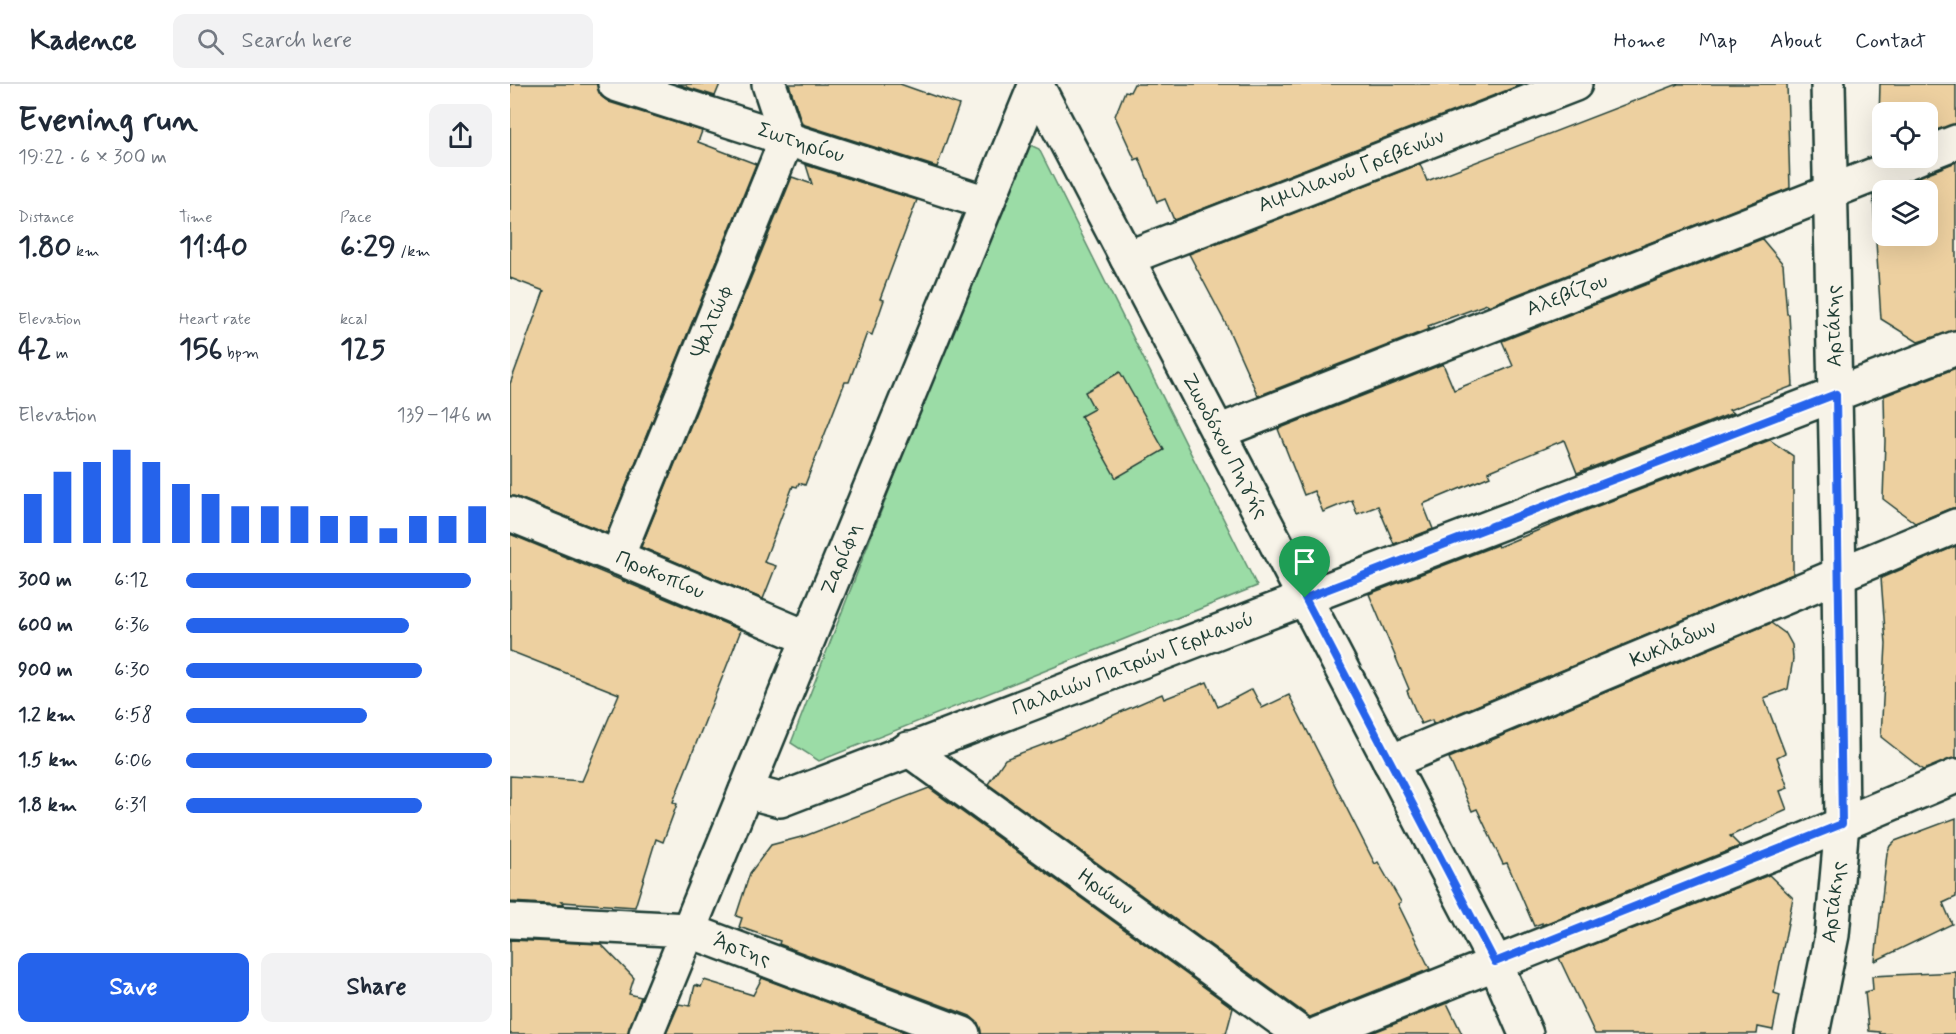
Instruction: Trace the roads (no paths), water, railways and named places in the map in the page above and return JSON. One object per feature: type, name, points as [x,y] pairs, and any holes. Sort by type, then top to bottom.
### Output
[{"type":"street","name":"Σωτηρίου","points":[[615,84],[987,203]]},
{"type":"street","points":[[769,84],[787,138]]},
{"type":"street","name":"Ζωοδόχου Πηγής","points":[[1037,84],[1495,962],[1526,1034]]},
{"type":"street","name":"Ζαρίφη","points":[[646,1034],[1037,84]]},
{"type":"street","name":"Αιμιλιανού Γρεβενών","points":[[1126,258],[1575,84]]},
{"type":"street","name":"Αρτάκης","points":[[1812,1034],[1832,935],[1842,824],[1836,394],[1828,84]]},
{"type":"street","name":"Ψαλτώφ","points":[[617,557],[787,138]]},
{"type":"street","points":[[1938,149],[1956,142]]},
{"type":"street","name":"Αλεβίζου","points":[[1218,432],[1891,168]]},
{"type":"street","name":"Παλαιών Πατρών Γερμανού","points":[[746,791],[780,800],[1956,348]]},
{"type":"street","name":"Προκοπίου","points":[[510,514],[808,638]]},
{"type":"street","name":"Κυκλάδων","points":[[1390,762],[1956,526]]},
{"type":"street","name":"Ηρώων","points":[[908,749],[1301,1034]]},
{"type":"street","points":[[1318,1034],[1956,776]]},
{"type":"street","name":"Άρτης","points":[[510,921],[688,930],[963,1034]]}]
